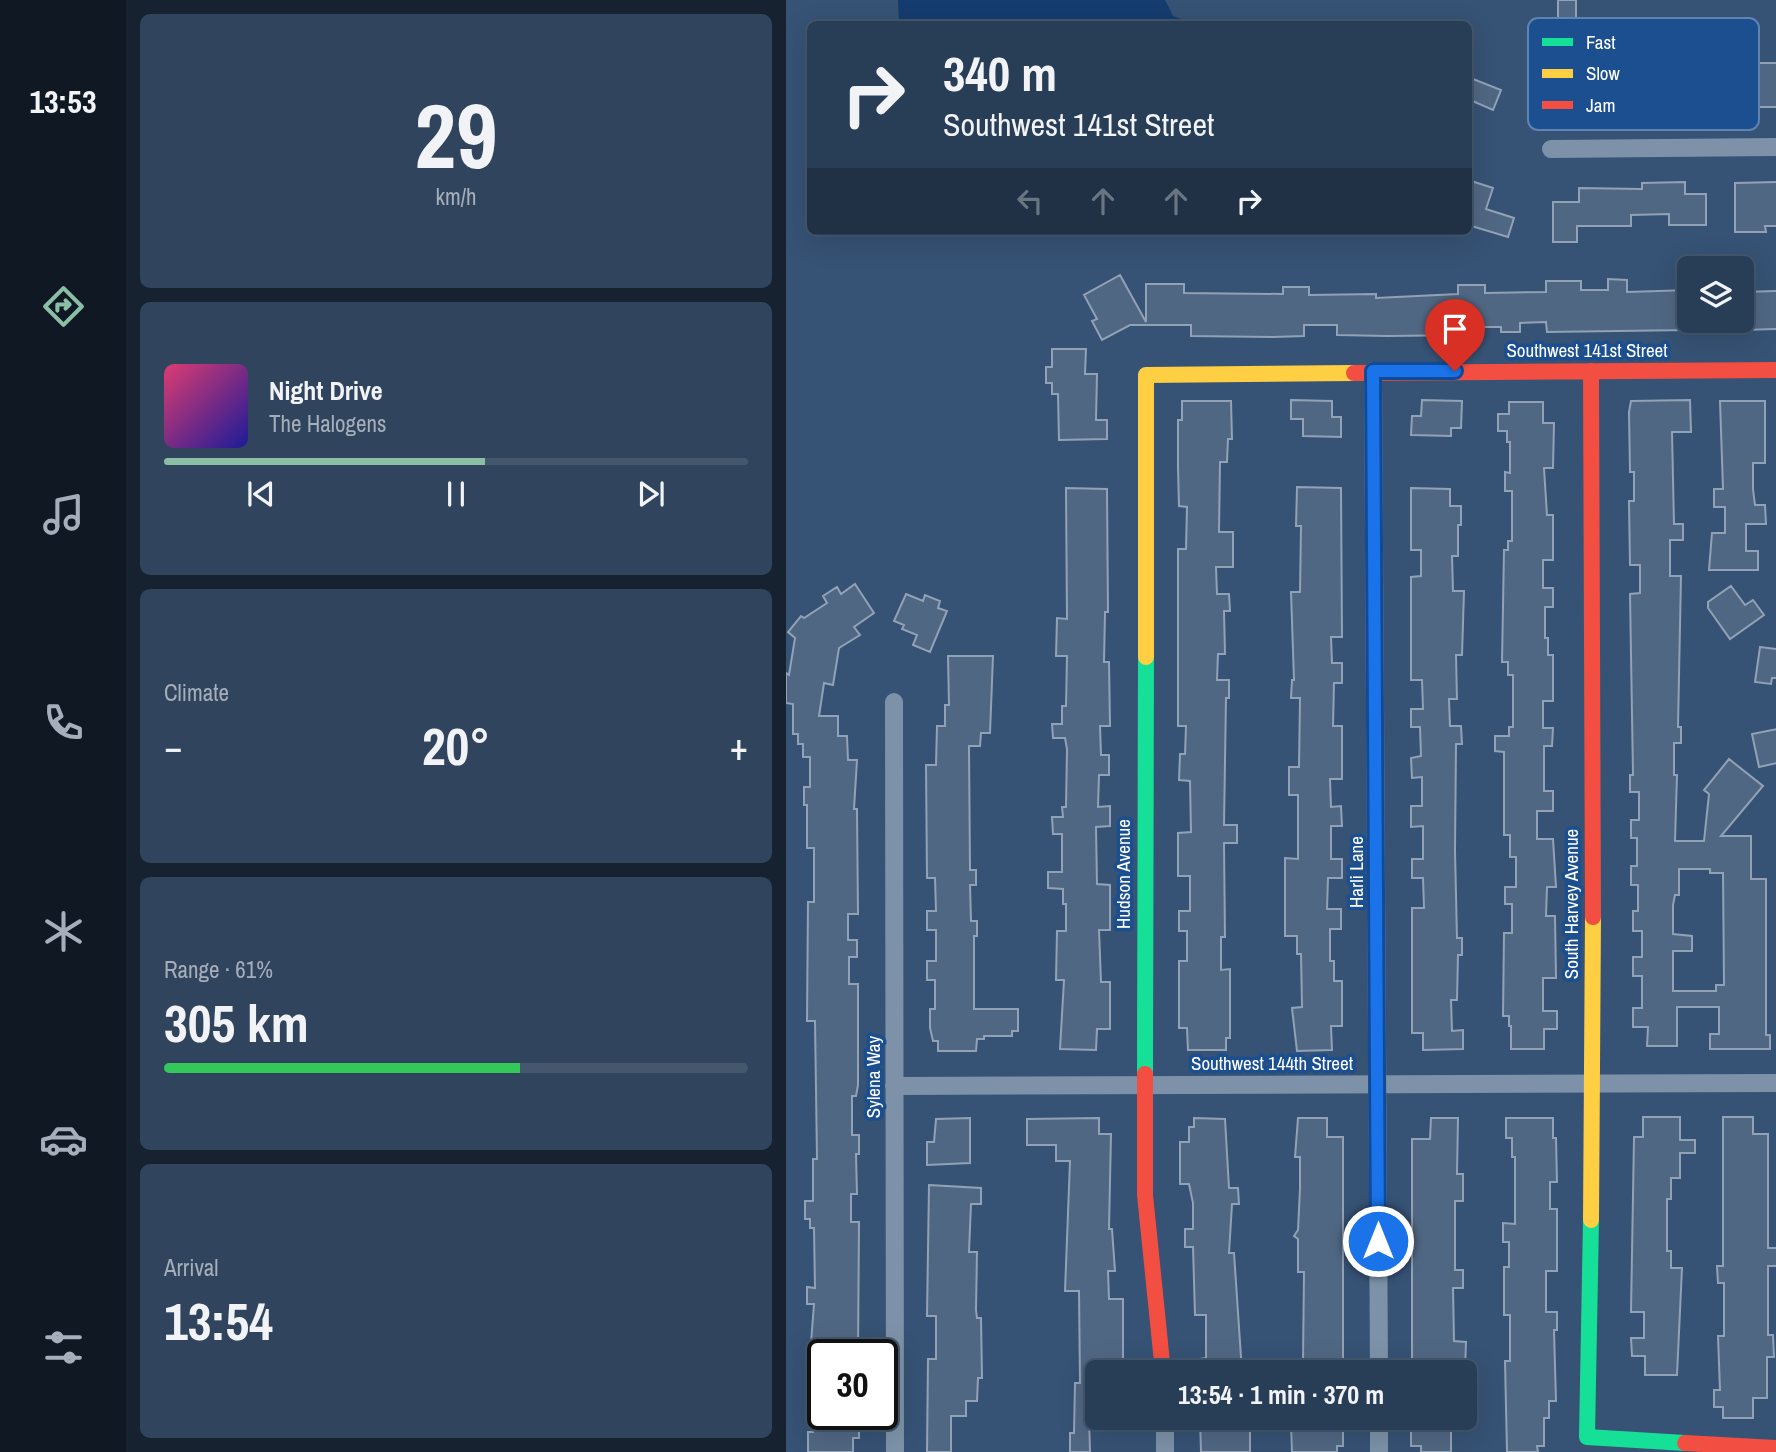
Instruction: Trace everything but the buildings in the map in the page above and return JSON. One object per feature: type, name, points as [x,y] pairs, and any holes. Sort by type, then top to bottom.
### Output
[{"type":"street","points":[[1551,149],[1776,147]]},
{"type":"street","name":"Southwest 141st Street","points":[[1146,375],[1373,371],[1776,370]]},
{"type":"street","name":"Harli Lane","points":[[1373,371],[1379,1360]]},
{"type":"street","name":"South Harvey Avenue","points":[[1592,371],[1593,1083],[1587,1437],[1776,1448]]},
{"type":"street","name":"Hudson Avenue","points":[[1146,375],[1145,1195],[1162,1360]]},
{"type":"street","name":"Sylena Way","points":[[894,702],[895,1452]]},
{"type":"street","name":"Southwest 144th Street","points":[[894,1086],[1776,1083]]},
{"type":"street","points":[[1165,1430],[1165,1452]]},
{"type":"street","points":[[1379,1430],[1379,1452]]},
{"type":"water","points":[[898,0],[1165,0],[1173,16],[1187,21],[899,21]]},
{"type":"traffic: fast","points":[[1145,1074],[1146,657]]},
{"type":"traffic: fast","points":[[1591,1220],[1587,1437],[1685,1443]]},
{"type":"traffic: slow","points":[[1146,657],[1146,375],[1354,373]]},
{"type":"traffic: slow","points":[[1591,1220],[1593,917]]},
{"type":"traffic: jam","points":[[1354,373],[1777,370]]},
{"type":"traffic: jam","points":[[1591,371],[1593,917]]},
{"type":"traffic: jam","points":[[1145,1074],[1145,1195],[1162,1360]]},
{"type":"traffic: jam","points":[[1685,1443],[1777,1448]]},
{"type":"route","points":[[1378,1241],[1373,371],[1455,371]]}]
